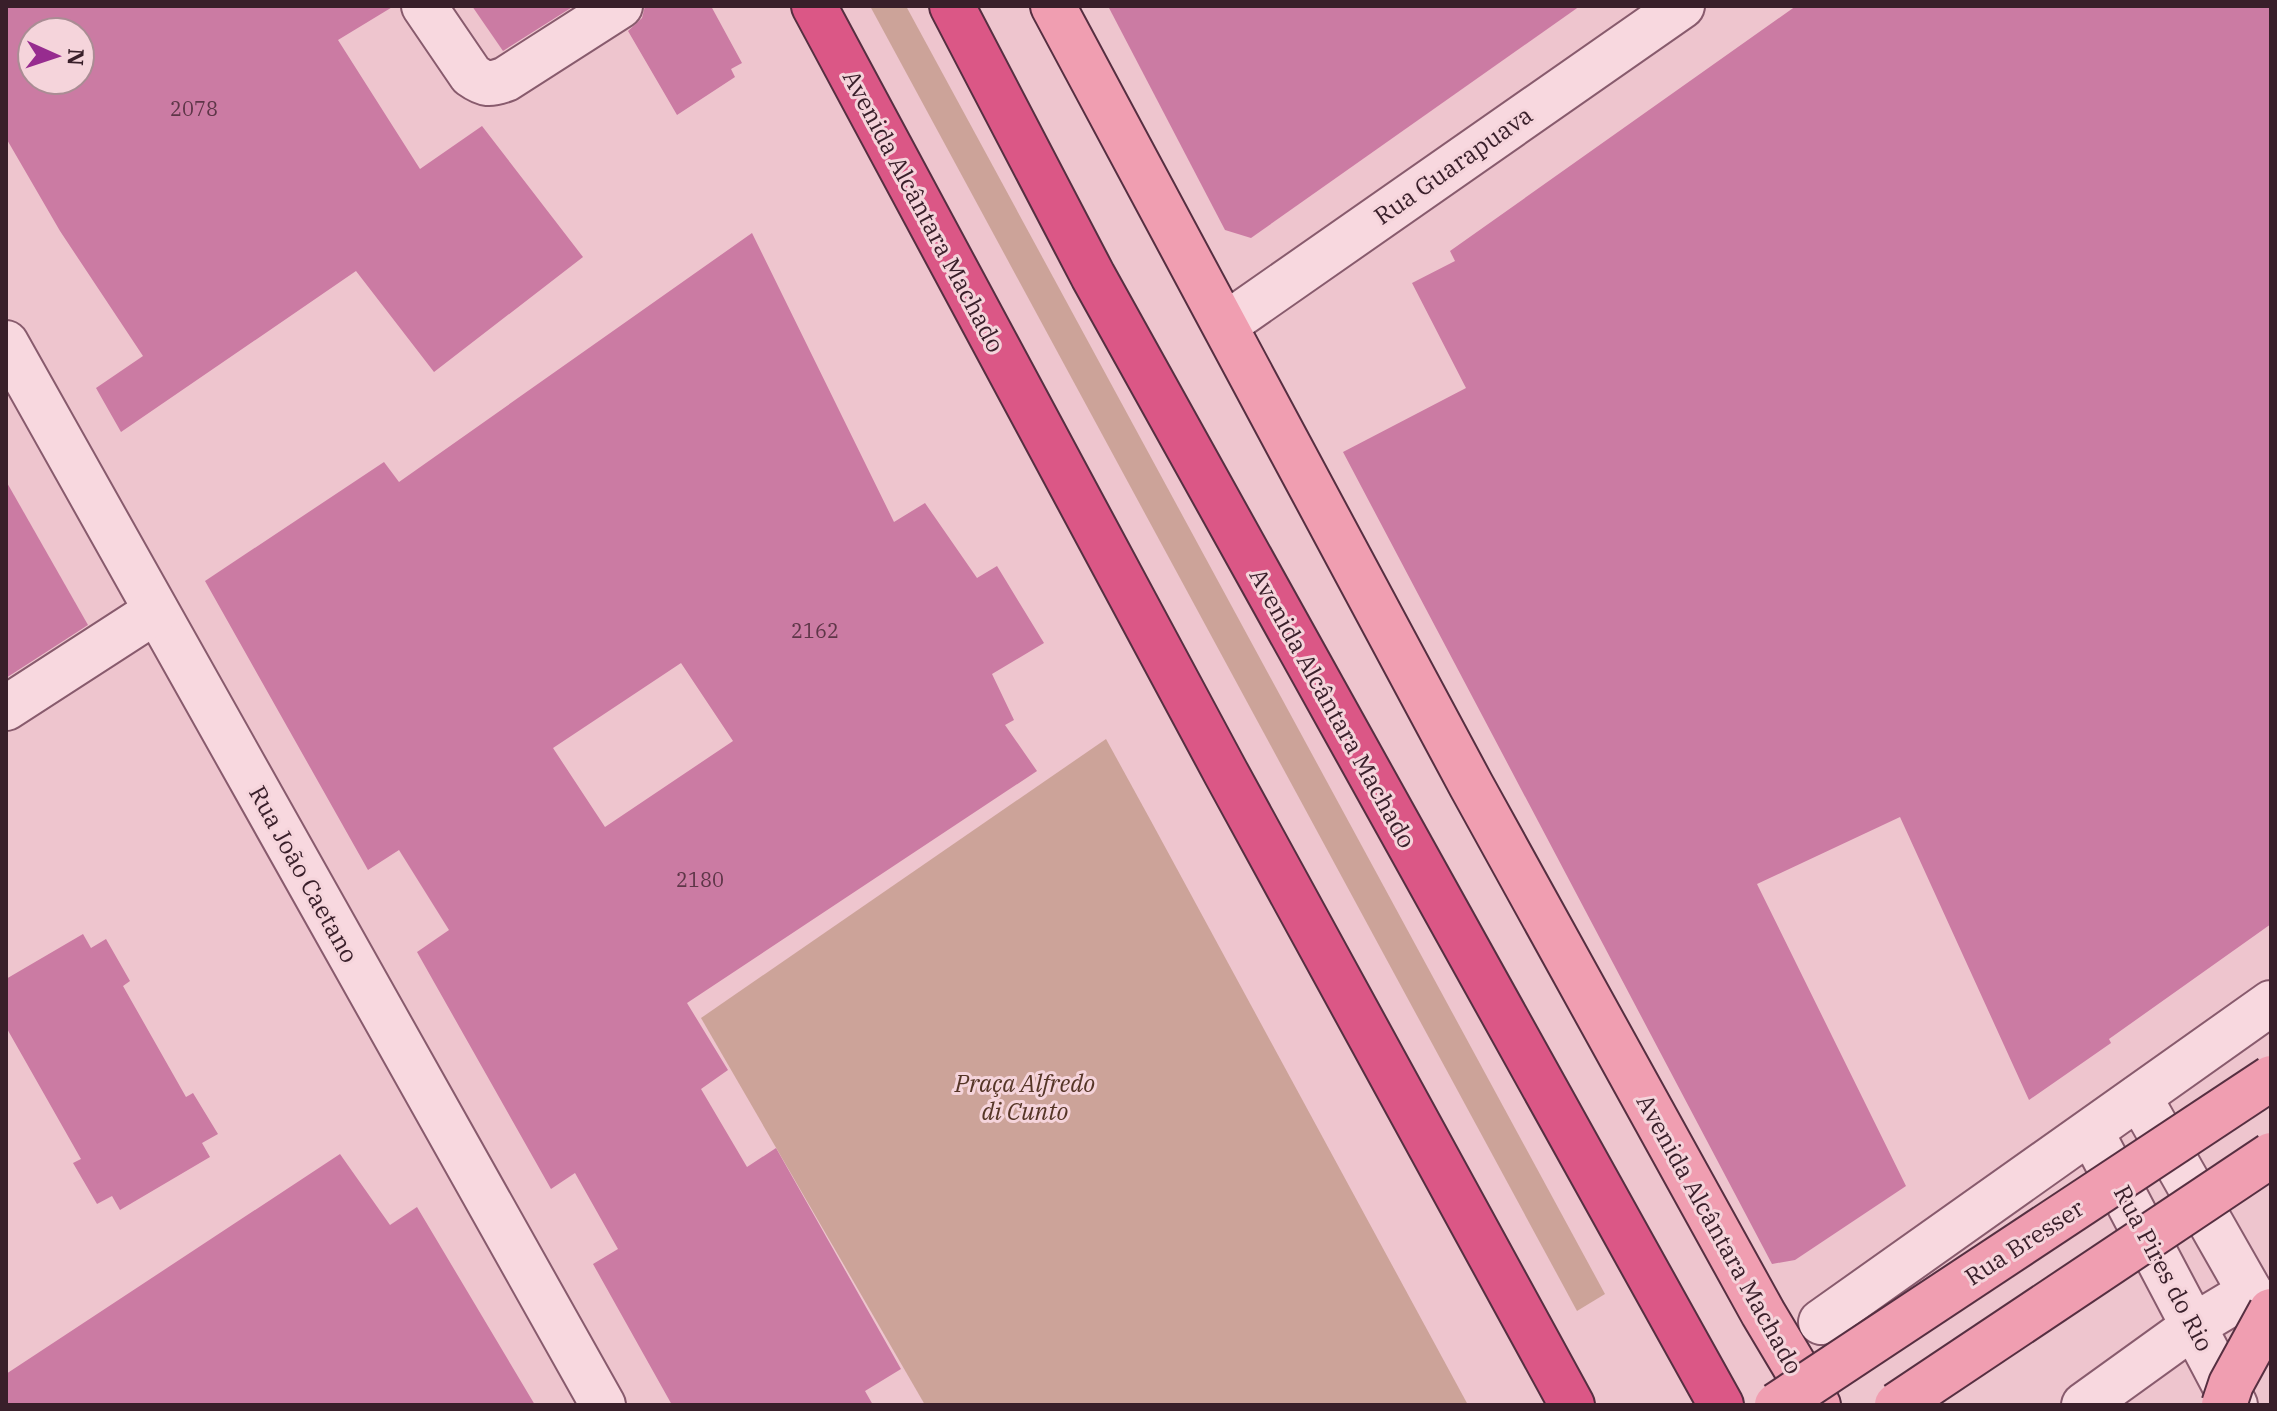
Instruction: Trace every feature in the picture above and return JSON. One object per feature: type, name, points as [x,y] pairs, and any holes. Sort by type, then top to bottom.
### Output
[{"type":"highway","name":"Avenida Alcântara Machado","points":[[814,6],[1202,729],[1572,1405]]},
{"type":"highway","name":"Avenida Alcântara Machado","points":[[952,6],[1093,276],[1721,1405]]},
{"type":"main road","name":"Avenida Alcântara Machado","points":[[1053,6],[1471,785],[1763,1313],[1818,1405]]},
{"type":"main road","name":"Rua Bresser","points":[[1777,1405],[2271,1078]]},
{"type":"main road","points":[[1897,1405],[2271,1155]]},
{"type":"main road","points":[[2224,1405],[2260,1301]]},
{"type":"main road","name":"Avenida Alcântara Machado","points":[[1539,1343],[1555,1405]]},
{"type":"street","points":[[424,6],[471,75],[482,83],[491,84],[506,79],[620,6]]},
{"type":"street","name":"Rua Guarapuava","points":[[1225,325],[1682,6]]},
{"type":"street","name":"Rua João Caetano","points":[[6,343],[603,1405]]},
{"type":"street","points":[[6,708],[156,611]]},
{"type":"street","name":"Rua Bresser","points":[[1821,1322],[2271,1003]]},
{"type":"street","points":[[2139,1097],[2260,1301],[2271,1335]]},
{"type":"street","name":"Rua Pires do Rio","points":[[2091,1132],[2235,1405]]},
{"type":"street","points":[[2084,1405],[2195,1325],[2260,1301]]},
{"type":"green space","points":[[870,6],[906,6],[1605,1294],[1577,1311]]},
{"type":"green space","name":"Praça Alfredo di Cunto","points":[[1106,739],[1468,1405],[925,1405],[701,1018]]},
{"type":"building","points":[[6,6],[394,6],[338,40],[420,169],[482,126],[583,257],[434,372],[356,271],[121,432],[96,388],[143,356],[60,231],[6,138]]},
{"type":"building","points":[[472,6],[574,6],[503,51]]},
{"type":"building","points":[[645,6],[711,6],[742,63],[731,69],[735,77],[677,115],[628,31],[642,18]]},
{"type":"building","points":[[1108,6],[1580,6],[1251,238],[1225,230]]},
{"type":"building","points":[[1796,6],[2271,6],[2271,924],[2029,1100],[1900,817],[1757,884],[1906,1186],[1795,1260],[1772,1264],[1343,452],[1466,388],[1412,283],[1455,261],[1450,251]]},
{"type":"building","points":[[752,233],[894,522],[925,503],[977,578],[997,566],[1044,643],[992,674],[1014,720],[1005,725],[1037,771],[687,1003],[728,1070],[701,1089],[747,1167],[776,1148],[901,1369],[865,1391],[873,1405],[672,1405],[593,1264],[618,1249],[575,1173],[551,1189],[417,952],[449,930],[399,850],[368,870],[205,581],[384,462],[399,482]],"holes":[[[681,663],[733,741],[605,827],[553,748]]]},
{"type":"building","points":[[6,481],[88,625],[6,678]]},
{"type":"building","points":[[83,934],[91,948],[106,939],[130,981],[123,986],[186,1097],[193,1093],[218,1134],[202,1143],[210,1157],[120,1210],[112,1196],[97,1204],[73,1163],[81,1159],[6,1027],[6,979]]},
{"type":"building","points":[[340,1154],[390,1225],[417,1207],[535,1405],[6,1405],[6,1374]]}]
